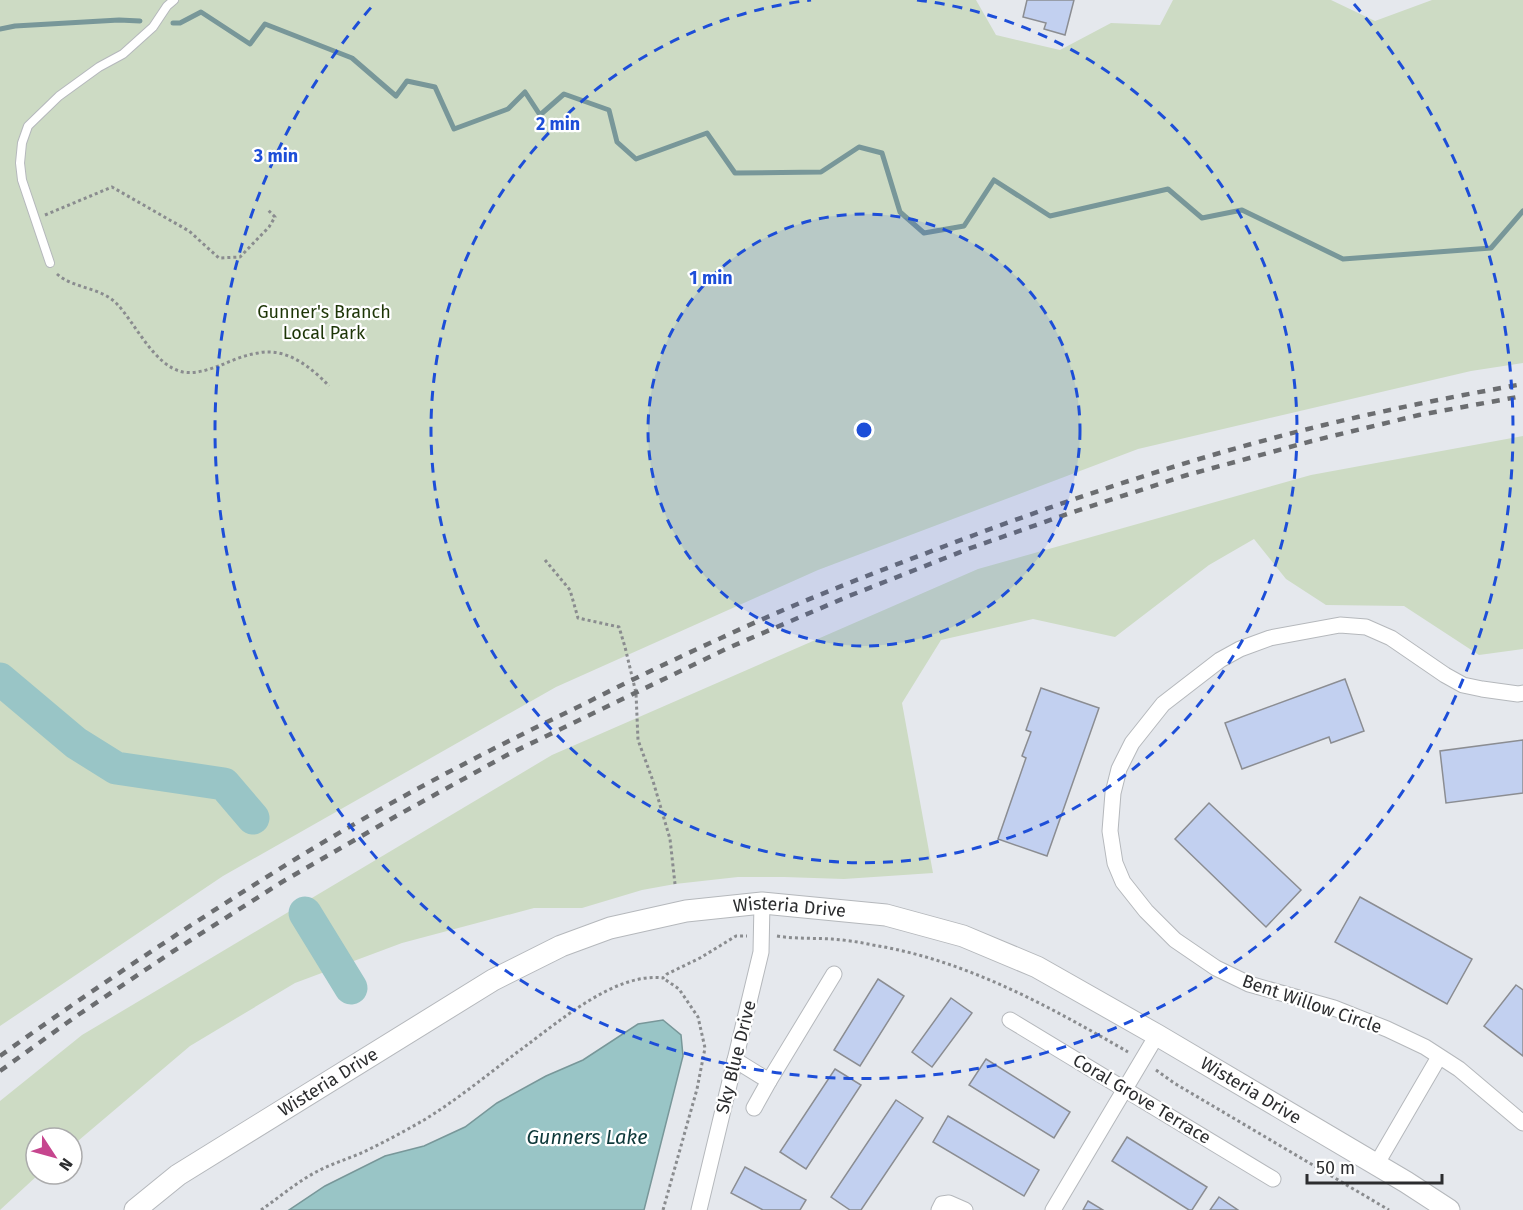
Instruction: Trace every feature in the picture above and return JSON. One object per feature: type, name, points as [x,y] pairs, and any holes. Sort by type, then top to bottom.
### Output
[{"type":"street","name":"Bent Willow Circle","points":[[1523,693],[1463,685],[1424,662],[1391,638],[1366,627],[1341,625],[1270,638],[1220,660],[1163,704],[1132,743],[1119,769],[1113,793],[1111,838],[1115,863],[1123,882],[1146,911],[1175,940],[1216,968],[1249,984],[1334,1008],[1425,1047],[1459,1069],[1523,1123]]},
{"type":"street","name":"Sky Blue Drive","points":[[699,1210],[761,952],[762,903]]},
{"type":"street","name":"Wisteria Drive","points":[[135,1210],[189,1168],[493,980],[561,946],[610,928],[686,911],[762,903],[886,915],[963,936],[1037,967],[1157,1035],[1449,1210]]},
{"type":"street","points":[[754,1108],[834,974]]},
{"type":"street","name":"Coral Grove Terrace","points":[[1010,1020],[1273,1179]]},
{"type":"street","points":[[1053,1210],[1157,1035]]},
{"type":"street","points":[[1376,1165],[1440,1057]]},
{"type":"street","points":[[735,1060],[769,1081]]},
{"type":"street","points":[[939,1210],[942,1204],[949,1203],[965,1210]]},
{"type":"lane","points":[[50,263],[22,180],[20,163],[22,143],[28,126],[59,96],[99,67],[123,54],[153,27],[166,6],[174,0]]},
{"type":"path","points":[[35,219],[112,187],[189,231],[219,258],[240,257],[269,227],[275,217],[267,209]]},
{"type":"path","points":[[50,263],[65,281],[106,295],[116,303],[167,366],[182,372],[196,373],[259,352],[277,352],[314,370],[329,386]]},
{"type":"path","points":[[545,560],[570,590],[578,618],[619,627],[636,693],[638,740],[670,839],[675,884]]},
{"type":"path","points":[[663,978],[736,936],[762,935],[833,939],[874,945],[921,955],[962,968],[1006,986],[1142,1060],[1184,1089],[1389,1210]]},
{"type":"path","points":[[261,1210],[309,1176],[406,1130],[439,1110],[560,1020],[595,997],[620,985],[654,977],[663,978],[679,989],[698,1017],[705,1048],[697,1089],[663,1210]]},
{"type":"green space","name":"Gunner's Branch Local Park","points":[[0,0],[976,0],[996,35],[1060,50],[1111,23],[1160,25],[1173,0],[1331,0],[1375,21],[1432,0],[1523,0],[1523,363],[1471,371],[1138,449],[818,570],[556,687],[223,876],[0,1026]]},
{"type":"green space","points":[[1523,436],[1523,649],[1479,655],[1404,606],[1326,605],[1286,579],[1254,539],[1209,565],[1115,637],[1033,619],[941,640],[902,703],[933,873],[844,879],[738,877],[675,884],[642,890],[582,908],[534,908],[402,943],[295,983],[190,1046],[84,1136],[84,1126],[24,1126],[24,1186],[26,1186],[0,1210],[0,1101],[82,1035],[552,755],[978,569],[1311,475]]},
{"type":"water","name":"Gunners Lake","points":[[663,1020],[681,1035],[683,1056],[644,1210],[289,1210],[325,1186],[385,1156],[424,1146],[465,1127],[497,1103],[546,1076],[583,1060],[638,1024]]},
{"type":"building","points":[[1027,0],[1074,0],[1065,35],[1044,29],[1046,23],[1023,17]]},
{"type":"building","points":[[1345,679],[1364,731],[1331,743],[1329,737],[1242,769],[1225,723]]},
{"type":"building","points":[[1041,688],[1099,708],[1047,856],[998,839],[1026,758],[1022,756],[1031,732],[1026,730]]},
{"type":"building","points":[[1523,740],[1523,793],[1446,803],[1440,751]]},
{"type":"building","points":[[1209,803],[1301,890],[1266,927],[1175,839]]},
{"type":"building","points":[[1360,897],[1472,959],[1447,1004],[1335,942]]},
{"type":"building","points":[[878,979],[904,996],[860,1066],[834,1050]]},
{"type":"building","points":[[1516,985],[1523,990],[1523,1056],[1484,1026]]},
{"type":"building","points":[[951,998],[972,1013],[932,1067],[912,1052]]},
{"type":"building","points":[[986,1059],[1070,1112],[1054,1138],[969,1085]]},
{"type":"building","points":[[835,1069],[861,1085],[806,1169],[780,1152]]},
{"type":"building","points":[[896,1100],[923,1118],[861,1210],[850,1210],[831,1197]]},
{"type":"building","points":[[948,1116],[1039,1170],[1024,1196],[933,1142]]},
{"type":"building","points":[[1127,1137],[1207,1187],[1192,1210],[1112,1161]]},
{"type":"building","points":[[745,1167],[806,1200],[800,1210],[763,1210],[731,1193]]},
{"type":"building","points":[[1219,1197],[1238,1210],[1210,1210]]},
{"type":"building","points":[[1088,1201],[1103,1210],[1083,1210]]},
{"type":"waterway","points":[[173,23],[180,23],[201,12],[250,44],[265,24],[352,58],[396,96],[407,81],[435,87],[454,129],[508,109],[525,92],[540,115],[564,94],[609,110],[617,142],[636,159],[707,133],[735,173],[821,172],[859,147],[882,153],[900,212],[924,233],[964,226],[994,180],[1050,216],[1168,189],[1202,218],[1242,210],[1343,259],[1491,248],[1523,211]]},
{"type":"waterway","points":[[0,29],[15,26],[119,20],[140,21]]},
{"type":"waterway","points":[[0,679],[76,743],[116,768],[224,784],[253,818]]},
{"type":"waterway","points":[[305,913],[351,988]]},
{"type":"railway","points":[[0,1056],[169,940],[349,827],[505,743],[652,670],[771,615],[971,536],[1162,470],[1335,422],[1523,384]]},
{"type":"railway","points":[[0,1071],[75,1017],[282,882],[507,755],[728,648],[849,596],[968,549],[1187,475],[1419,415],[1523,396]]}]
